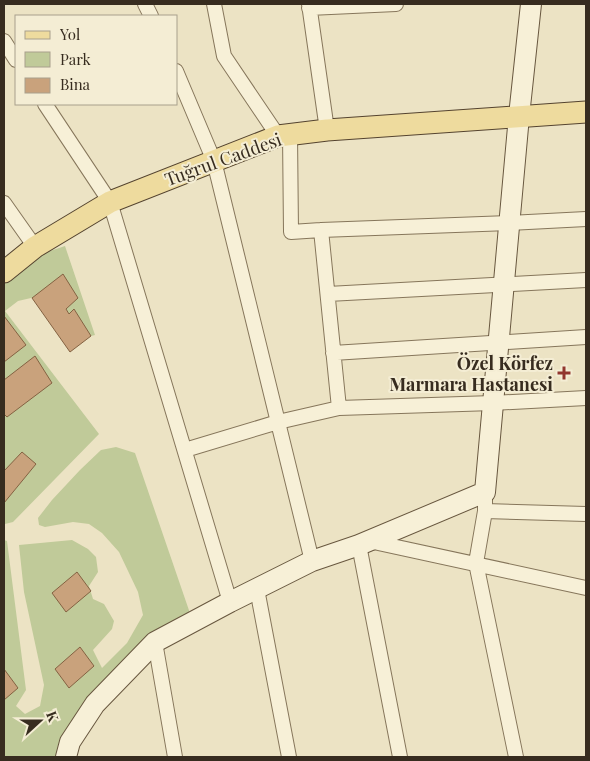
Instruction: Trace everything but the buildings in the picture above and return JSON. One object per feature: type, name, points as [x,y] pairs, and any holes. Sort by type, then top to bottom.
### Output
[{"type":"main road","name":"Tuğrul Caddesi","points":[[4,272],[36,247],[110,202],[284,135],[327,130],[586,112]]},
{"type":"street","points":[[214,4],[224,56],[284,135],[291,232],[509,224],[586,219]]},
{"type":"street","points":[[327,130],[309,6],[396,4]]},
{"type":"street","points":[[516,757],[476,564],[485,511],[498,343],[531,4]]},
{"type":"street","points":[[4,41],[15,58]]},
{"type":"street","points":[[178,76],[214,161],[312,561]]},
{"type":"street","points":[[46,105],[110,202],[230,602]]},
{"type":"street","points":[[4,203],[36,247]]},
{"type":"street","points":[[322,230],[339,408]]},
{"type":"street","points":[[328,294],[586,280]]},
{"type":"street","points":[[333,354],[586,337]]},
{"type":"street","points":[[185,450],[278,422],[339,408],[586,398]]},
{"type":"street","points":[[66,757],[70,742],[95,704],[155,642],[312,561],[364,543],[485,492]]},
{"type":"street","points":[[485,511],[586,514]]},
{"type":"street","points":[[364,543],[476,564],[586,588]]},
{"type":"street","points":[[364,543],[400,757]]},
{"type":"street","points":[[257,589],[289,757]]},
{"type":"street","points":[[155,642],[176,757]]},
{"type":"green space","points":[[65,246],[95,335],[91,336],[74,310],[69,314],[66,309],[77,298],[31,298],[18,301],[5,311],[99,434],[13,522],[5,524],[4,283],[41,254]]},
{"type":"green space","points":[[116,447],[135,453],[193,622],[155,643],[66,757],[4,757],[4,540],[7,541],[26,690],[16,706],[25,714],[40,706],[44,685],[24,592],[19,545],[72,540],[88,549],[96,557],[98,572],[89,586],[93,599],[104,604],[114,621],[112,629],[93,650],[102,668],[127,643],[143,615],[138,592],[119,552],[102,533],[89,524],[73,522],[45,527],[39,525],[38,518],[80,470],[101,450]]},
{"type":"place","name":"Özel Körfez Marmara Hastanesi","points":[[564,373]]}]
